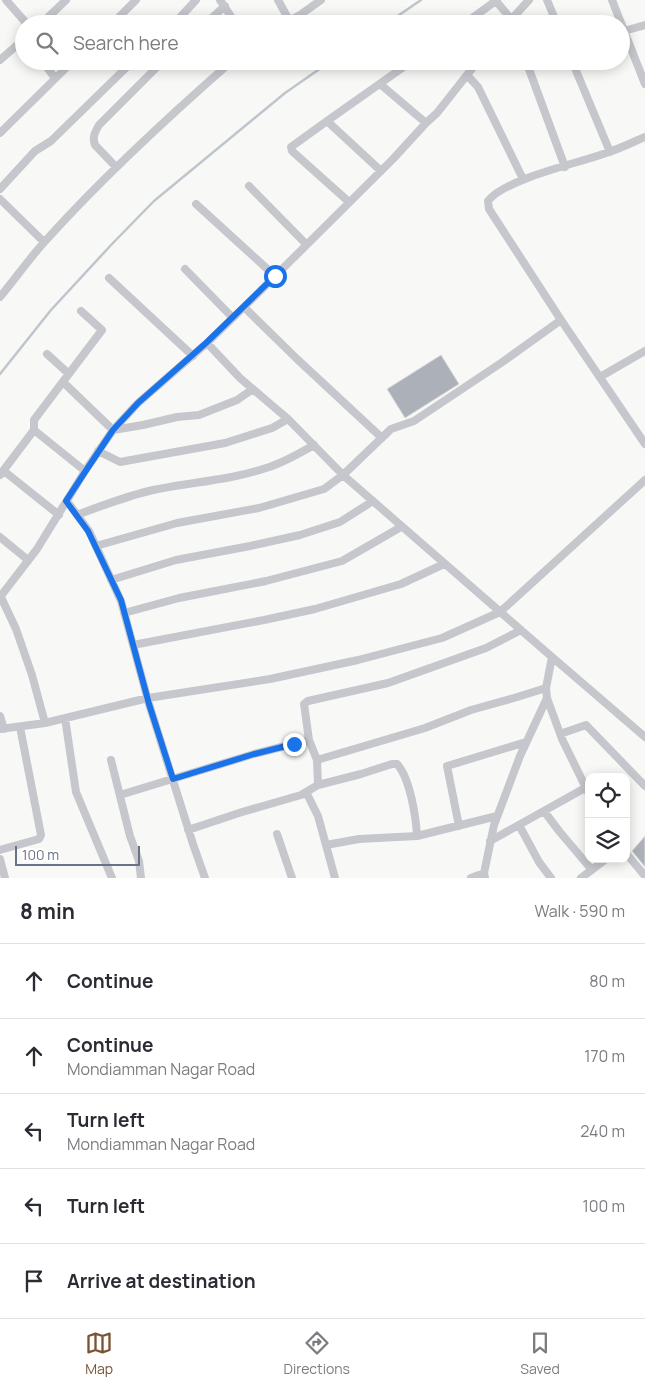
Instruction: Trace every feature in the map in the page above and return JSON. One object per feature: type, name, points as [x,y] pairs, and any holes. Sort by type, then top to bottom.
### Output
[{"type":"street","points":[[6,0],[18,15]]},
{"type":"street","points":[[50,15],[66,0]]},
{"type":"street","points":[[121,15],[136,0]]},
{"type":"street","points":[[182,15],[196,0]]},
{"type":"street","points":[[278,0],[283,15]]},
{"type":"street","points":[[300,15],[321,0]]},
{"type":"street","points":[[476,15],[497,0],[507,15]]},
{"type":"street","points":[[517,15],[529,0]]},
{"type":"street","points":[[547,0],[553,15]]},
{"type":"street","points":[[612,0],[618,15]]},
{"type":"street","points":[[213,15],[223,3],[230,15]]},
{"type":"street","points":[[630,29],[645,25]]},
{"type":"street","points":[[630,43],[643,70],[645,84]]},
{"type":"street","points":[[0,60],[15,47]]},
{"type":"street","points":[[49,70],[55,78]]},
{"type":"street","points":[[0,133],[63,70]]},
{"type":"street","points":[[0,189],[35,152],[51,141],[124,70]]},
{"type":"street","points":[[116,167],[95,145],[93,141],[94,134],[99,126],[154,70]]},
{"type":"street","points":[[0,297],[44,242],[116,167],[172,113],[222,70]]},
{"type":"street","points":[[349,202],[292,148],[399,70]]},
{"type":"street","points":[[45,722],[19,638],[0,596],[59,515],[66,501],[113,430],[138,403],[193,356],[233,318],[381,171],[436,113],[471,70]]},
{"type":"street","points":[[529,70],[565,167]]},
{"type":"street","points":[[576,70],[610,152]]},
{"type":"street","points":[[467,75],[478,87],[522,179]]},
{"type":"street","points":[[380,84],[426,123]]},
{"type":"street","points":[[327,121],[381,171]]},
{"type":"street","points":[[645,137],[610,152],[522,179],[492,196],[488,201],[489,209],[645,444]]},
{"type":"street","points":[[249,186],[306,244]]},
{"type":"street","points":[[0,199],[44,242]]},
{"type":"street","points":[[196,204],[275,276]]},
{"type":"street","points":[[185,269],[233,318]]},
{"type":"street","points":[[109,278],[193,356]]},
{"type":"street","points":[[244,307],[382,438]]},
{"type":"street","points":[[59,515],[2,473],[34,430],[34,420],[102,330],[82,311]]},
{"type":"street","points":[[96,546],[177,523],[259,508],[324,488],[343,475],[391,429],[414,421],[561,320]]},
{"type":"street","points":[[206,343],[240,378],[288,418],[343,475],[645,737]]},
{"type":"street","points":[[600,377],[645,351]]},
{"type":"street","points":[[47,354],[69,374]]},
{"type":"street","points":[[63,382],[113,430]]},
{"type":"street","points":[[113,430],[176,417],[198,415],[237,400],[253,389]]},
{"type":"street","points":[[98,451],[120,462],[225,443],[272,428],[288,418]]},
{"type":"street","points":[[34,430],[85,472]]},
{"type":"street","points":[[77,515],[110,502],[150,491],[231,477],[266,468],[314,445]]},
{"type":"street","points":[[0,716],[2,729],[20,727],[148,698],[270,679],[358,660],[442,638],[500,612],[645,480]]},
{"type":"street","points":[[66,501],[88,531],[121,600],[148,698],[188,830],[205,878]]},
{"type":"street","points":[[111,580],[176,560],[300,535],[340,522],[373,501]]},
{"type":"street","points":[[124,613],[179,598],[266,581],[342,561],[401,527]]},
{"type":"street","points":[[0,537],[28,560]]},
{"type":"street","points":[[133,645],[264,620],[315,608],[401,584],[444,564]]},
{"type":"street","points":[[318,784],[317,760],[309,740],[304,704],[308,701],[388,683],[486,648],[521,630]]},
{"type":"street","points":[[552,657],[546,688],[547,698],[560,734],[585,787]]},
{"type":"street","points":[[317,760],[425,728],[471,710],[546,688]]},
{"type":"street","points":[[471,878],[484,876],[490,841],[497,816],[526,742],[547,698]]},
{"type":"street","points":[[65,718],[76,792],[112,878]]},
{"type":"street","points":[[560,734],[586,726],[645,786]]},
{"type":"street","points":[[0,850],[39,839],[41,836],[20,727]]},
{"type":"street","points":[[120,795],[254,754],[309,740]]},
{"type":"street","points":[[459,826],[446,766],[526,742]]},
{"type":"street","points":[[111,760],[138,860],[141,878]]},
{"type":"street","points":[[188,830],[302,795],[318,784],[397,764],[401,767],[409,789],[415,813],[417,836]]},
{"type":"street","points":[[306,792],[318,816],[335,878]]},
{"type":"street","points":[[490,841],[544,811],[585,792]]},
{"type":"street","points":[[544,811],[564,838],[592,870]]},
{"type":"street","points":[[326,845],[359,839],[417,836],[497,816]]},
{"type":"street","points":[[518,826],[539,862],[551,878]]},
{"type":"street","points":[[277,834],[292,878]]},
{"type":"street","points":[[630,858],[645,876]]},
{"type":"street","points":[[0,860],[5,878]]},
{"type":"street","points":[[581,878],[601,863]]},
{"type":"building","points":[[441,355],[459,384],[405,418],[387,389]]},
{"type":"building","points":[[645,836],[645,867],[632,851]]},
{"type":"waterway","points":[[399,15],[421,0]]},
{"type":"waterway","points":[[0,374],[51,310],[154,201],[285,93],[318,70]]},
{"type":"route","points":[[275,276],[206,343],[138,403],[113,430],[66,501],[88,531],[121,600],[149,704],[173,779],[254,754],[294,744]]}]
